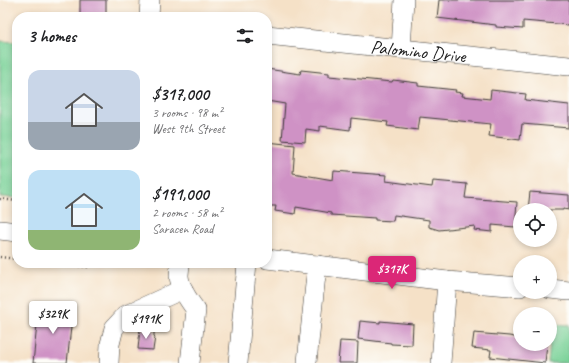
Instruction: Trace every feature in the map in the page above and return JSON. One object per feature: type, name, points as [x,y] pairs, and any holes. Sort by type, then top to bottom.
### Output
[{"type":"street","points":[[149,12],[150,0]]},
{"type":"street","points":[[401,49],[404,0]]},
{"type":"street","name":"Palomino Drive","points":[[272,36],[569,66]]},
{"type":"street","points":[[0,230],[12,231]]},
{"type":"street","points":[[272,260],[447,281],[513,286]]},
{"type":"street","points":[[308,362],[317,265]]},
{"type":"street","points":[[180,268],[179,276],[186,298],[196,310],[190,363]]},
{"type":"street","points":[[238,363],[247,268]]},
{"type":"street","points":[[441,363],[447,281]]},
{"type":"street","points":[[109,363],[110,344],[114,328],[126,316],[183,289]]},
{"type":"street","points":[[557,290],[569,291]]},
{"type":"path","points":[[0,199],[12,200]]},
{"type":"path","points":[[0,257],[12,258]]},
{"type":"green space","points":[[0,41],[12,42],[12,198],[0,197]]},
{"type":"green space","points":[[557,324],[569,325],[569,363],[548,363],[549,351],[557,351]]},
{"type":"building","points":[[80,0],[106,0],[106,12],[80,12]]},
{"type":"building","points":[[439,0],[569,0],[569,25],[523,21],[523,29],[496,27],[496,25],[437,18]]},
{"type":"building","points":[[272,70],[300,74],[301,70],[329,73],[329,76],[418,83],[418,86],[456,90],[455,92],[463,93],[462,96],[490,99],[491,90],[526,94],[525,100],[569,105],[569,128],[522,124],[520,140],[489,136],[491,124],[420,117],[418,130],[387,126],[388,122],[351,118],[350,130],[320,126],[320,131],[306,129],[305,142],[282,140],[285,104],[272,102]]},
{"type":"building","points":[[272,143],[295,145],[293,173],[333,180],[334,171],[387,175],[386,181],[432,187],[433,181],[467,184],[465,198],[517,202],[513,203],[513,227],[492,225],[492,232],[474,230],[475,226],[439,230],[429,227],[429,220],[394,215],[393,221],[375,220],[375,218],[331,215],[331,213],[296,207],[295,214],[275,211],[276,206],[272,206]]},
{"type":"building","points":[[530,192],[569,195],[569,210],[557,210],[557,203],[529,203]]},
{"type":"building","points":[[39,305],[73,309],[67,363],[33,363]]},
{"type":"building","points":[[360,321],[413,324],[412,345],[391,344],[358,339]]},
{"type":"building","points":[[140,329],[154,331],[155,337],[153,350],[138,349]]},
{"type":"building","points":[[474,333],[513,337],[513,351],[546,351],[545,363],[490,357],[491,350],[472,348]]},
{"type":"building","points":[[340,341],[358,342],[357,363],[338,363]]}]
